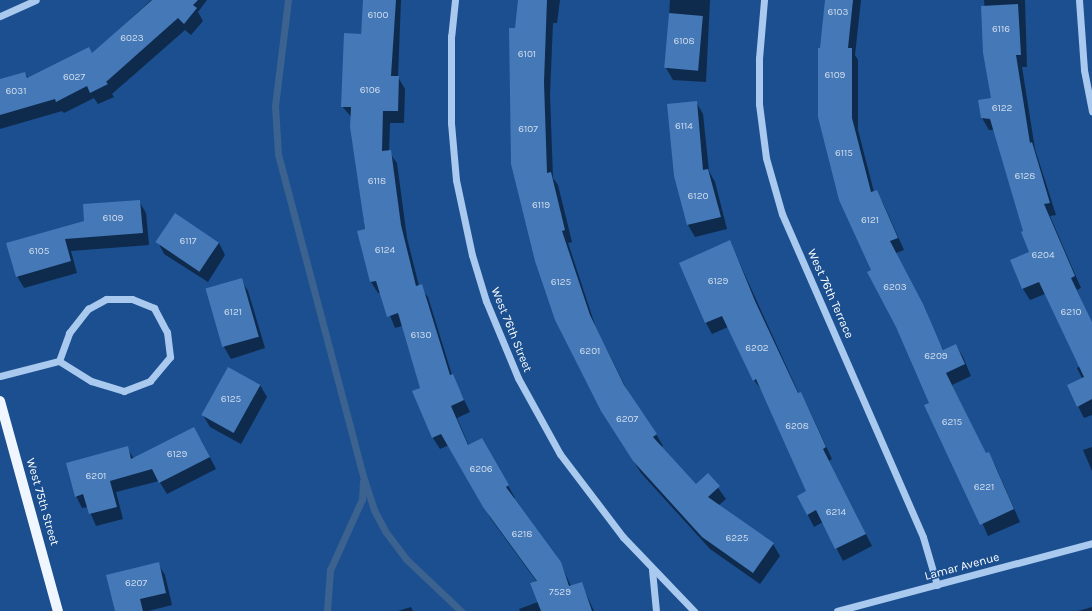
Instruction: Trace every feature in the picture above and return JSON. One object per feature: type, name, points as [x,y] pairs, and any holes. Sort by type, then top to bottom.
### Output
[{"type":"main road","name":"West 75th Street","points":[[0,401],[58,611]]},
{"type":"street","points":[[0,16],[36,0]]},
{"type":"street","name":"West 76th Street","points":[[455,0],[451,36],[451,123],[456,180],[472,255],[486,301],[518,378],[560,454],[590,496],[652,569],[694,611]]},
{"type":"street","name":"West 76th Terrace","points":[[764,0],[759,58],[759,104],[766,158],[782,214],[922,537],[937,585]]},
{"type":"street","points":[[1079,0],[1084,70],[1092,111]]},
{"type":"street","points":[[0,376],[59,361],[91,382],[124,391],[150,381],[170,357],[167,332],[154,308],[132,299],[106,299],[88,309],[69,333],[59,361]]},
{"type":"street","name":"Lamar Avenue","points":[[837,611],[1092,543]]},
{"type":"street","points":[[652,569],[656,611]]},
{"type":"building","points":[[152,0],[198,0],[193,5],[197,8],[184,24],[178,18],[106,82],[108,84],[90,93],[87,86],[56,102],[55,99],[0,115],[0,79],[25,72],[27,78],[89,47],[92,53]]},
{"type":"building","points":[[363,0],[396,0],[391,76],[399,76],[398,111],[383,111],[382,151],[391,150],[401,225],[416,286],[422,284],[450,375],[453,374],[464,400],[451,406],[468,445],[482,438],[509,485],[506,487],[561,562],[569,586],[582,582],[592,611],[541,611],[530,583],[537,581],[483,507],[441,434],[432,438],[412,391],[420,388],[398,313],[387,317],[376,281],[370,282],[357,231],[365,229],[350,127],[351,107],[341,107],[344,33],[361,34]]},
{"type":"building","points":[[518,0],[547,0],[544,82],[547,173],[551,172],[565,230],[562,231],[590,315],[624,385],[657,434],[653,437],[696,484],[708,473],[720,486],[708,497],[774,543],[753,573],[702,537],[633,461],[601,411],[555,320],[535,261],[511,164],[509,28],[515,28]]},
{"type":"building","points":[[825,0],[853,0],[848,48],[852,48],[852,118],[871,192],[877,190],[898,238],[890,241],[923,304],[943,350],[956,344],[965,364],[946,373],[986,453],[989,452],[1014,509],[980,525],[924,405],[929,403],[896,327],[867,272],[871,270],[839,200],[818,117],[818,48],[820,48]]},
{"type":"building","points":[[1018,4],[1021,55],[1016,55],[1030,143],[1032,142],[1050,203],[1044,204],[1075,276],[1071,278],[1092,322],[1092,399],[1077,407],[1067,385],[1084,377],[1039,282],[1022,289],[1010,260],[1029,252],[1021,232],[1023,231],[990,119],[981,118],[978,100],[991,98],[983,53],[981,6]]},
{"type":"building","points":[[669,13],[703,16],[698,71],[664,68]]},
{"type":"building","points":[[697,101],[703,170],[708,169],[721,217],[687,225],[674,176],[667,104]]},
{"type":"building","points":[[140,200],[143,233],[65,239],[71,261],[16,277],[6,243],[84,221],[83,204]]},
{"type":"building","points":[[175,213],[219,243],[199,272],[155,242]]},
{"type":"building","points":[[730,240],[755,301],[798,393],[801,392],[826,447],[823,449],[866,534],[835,549],[816,510],[807,515],[797,496],[806,491],[756,379],[753,381],[722,316],[705,323],[679,263]]},
{"type":"building","points":[[242,278],[259,337],[222,347],[205,288]]},
{"type":"building","points":[[228,367],[260,385],[234,433],[201,415]]},
{"type":"building","points":[[194,427],[210,457],[159,483],[152,469],[110,481],[117,507],[89,514],[83,494],[75,497],[66,463],[128,446],[131,459]]},
{"type":"building","points":[[159,562],[166,593],[140,599],[143,611],[115,611],[106,575]]},
{"type":"waterway","points":[[288,0],[275,106],[278,154],[364,479],[374,510],[385,531],[406,559],[461,611]]},
{"type":"waterway","points":[[327,611],[330,570],[362,499],[363,482]]}]
